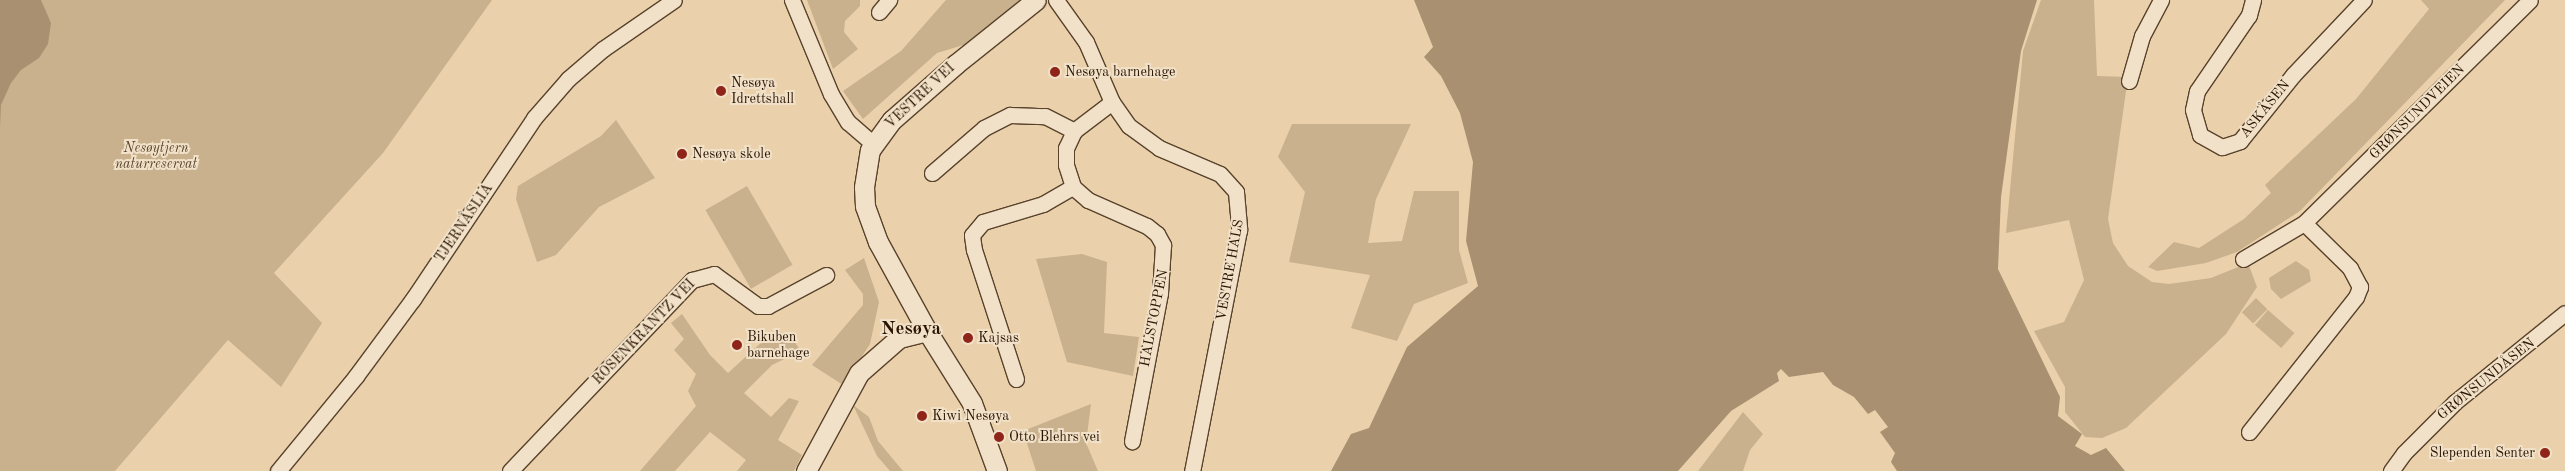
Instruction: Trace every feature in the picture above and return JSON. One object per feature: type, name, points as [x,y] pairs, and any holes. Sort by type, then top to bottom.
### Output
[{"type":"street","name":"TJERNÅSLIA","points":[[286,468],[413,298],[534,118],[568,80],[596,55],[674,0]]},
{"type":"street","points":[[792,0],[835,101],[848,122],[873,144]]},
{"type":"street","name":"VESTRE VEI","points":[[997,471],[977,411],[916,313],[878,242],[866,206],[865,174],[873,144],[916,97],[1036,0]]},
{"type":"street","name":"VESTRE HALS","points":[[1056,0],[1086,42],[1112,102],[1129,126],[1150,142],[1220,174],[1231,183],[1239,205],[1239,230],[1192,471]]},
{"type":"street","points":[[2129,81],[2142,36],[2161,0]]},
{"type":"street","name":"ASKÅSEN","points":[[2254,0],[2248,15],[2198,91],[2193,110],[2200,135],[2222,147],[2240,141],[2293,75],[2364,0]]},
{"type":"street","name":"GRØNSUNDVEIEN","points":[[2243,259],[2304,223],[2530,0]]},
{"type":"street","points":[[1016,379],[974,250],[972,235],[983,222],[1043,204],[1073,187],[1066,156],[1074,131],[1112,102]]},
{"type":"street","points":[[932,173],[984,128],[1010,115],[1045,116],[1074,131]]},
{"type":"street","name":"HALSTOPPEN","points":[[1073,187],[1102,208],[1147,226],[1157,234],[1163,245],[1160,294],[1132,441]]},
{"type":"street","points":[[2249,432],[2348,308],[2360,287],[2350,268],[2304,223]]},
{"type":"street","name":"ROSENKRANTZ VEI","points":[[510,471],[692,280],[714,274],[758,306],[768,306],[826,275]]},
{"type":"street","points":[[899,338],[904,324],[916,313]]},
{"type":"street","name":"GRØNSUNDÅSEN","points":[[2391,471],[2404,453],[2455,402],[2565,313]]},
{"type":"street","points":[[806,471],[860,373],[899,338],[927,331]]},
{"type":"green space","name":"Nesøytjern naturreservat","points":[[0,0],[492,0],[383,153],[274,273],[322,323],[281,387],[228,340],[115,471],[0,471]]},
{"type":"green space","points":[[807,0],[860,0],[860,6],[845,21],[844,32],[858,49],[833,69]]},
{"type":"green space","points":[[946,0],[1023,0],[970,43],[937,53],[863,119],[843,91],[901,51]]},
{"type":"green space","points":[[2041,0],[2094,0],[2097,76],[2128,77],[2108,219],[2113,243],[2128,266],[2152,282],[2169,284],[2211,278],[2248,263],[2257,287],[2226,334],[2126,428],[2102,438],[2085,437],[2065,412],[2065,387],[2034,331],[2064,322],[2084,280],[2069,220],[2006,233],[2023,51]]},
{"type":"green space","points":[[2421,0],[2505,0],[2300,211],[2237,252],[2206,263],[2157,271],[2148,267],[2174,242],[2199,248],[2244,219],[2271,193],[2265,185],[2356,99],[2429,9]]},
{"type":"green space","points":[[616,120],[655,178],[599,207],[556,255],[537,262],[516,199],[518,186],[601,136]]},
{"type":"green space","points":[[1292,124],[1411,124],[1376,199],[1368,243],[1402,241],[1414,191],[1459,191],[1459,250],[1468,283],[1414,304],[1397,341],[1351,328],[1370,275],[1289,262],[1305,192],[1278,157]]},
{"type":"green space","points":[[747,186],[792,265],[751,289],[705,210]]},
{"type":"green space","points":[[1082,254],[1107,262],[1104,333],[1139,337],[1133,376],[1067,362],[1036,259]]},
{"type":"green space","points":[[864,258],[879,302],[870,344],[843,385],[812,365],[863,305],[863,294],[845,270]]},
{"type":"green space","points":[[2296,261],[2309,270],[2311,281],[2281,299],[2271,289],[2269,278]]},
{"type":"green space","points":[[2256,298],[2267,309],[2253,323],[2242,312]]},
{"type":"green space","points":[[2268,310],[2294,333],[2281,348],[2255,325]]},
{"type":"green space","points":[[682,314],[710,355],[728,373],[776,329],[794,341],[801,351],[772,365],[744,393],[771,417],[789,398],[799,401],[778,440],[802,455],[794,471],[737,471],[746,460],[710,432],[675,471],[640,471],[696,406],[688,391],[696,374],[674,350],[684,339],[671,323]]},
{"type":"green space","points":[[1091,404],[1086,443],[1098,471],[1036,471],[1023,431]]},
{"type":"green space","points":[[853,405],[869,417],[878,441],[903,471],[890,471],[877,456]]},
{"type":"green space","points":[[1743,412],[1763,434],[1750,450],[1743,471],[1698,471]]},
{"type":"shaded area","points":[[0,0],[41,0],[51,23],[48,44],[39,58],[21,70],[11,83],[1,105],[0,127]]},
{"type":"shaded area","points":[[1414,0],[2037,0],[2021,51],[2001,197],[1998,269],[2060,397],[2058,416],[2082,434],[2075,446],[2091,455],[2106,448],[2125,471],[1897,471],[1891,462],[1895,453],[1880,432],[1888,427],[1875,410],[1868,414],[1854,397],[1833,385],[1823,372],[1789,377],[1781,369],[1777,373],[1779,381],[1731,411],[1678,471],[1331,471],[1351,434],[1369,428],[1407,347],[1478,286],[1466,241],[1473,162],[1460,113],[1441,76],[1424,57],[1433,47]]},
{"type":"place","name":"Nesøya barnehage","points":[[1055,72]]},
{"type":"place","name":"Nesøya Idrettshall","points":[[721,91]]},
{"type":"place","name":"Nesøya skole","points":[[682,154]]},
{"type":"place","name":"Kajsas","points":[[968,338]]},
{"type":"place","name":"Bikuben barnehage","points":[[737,345]]},
{"type":"place","name":"Kiwi Nesøya","points":[[922,416]]},
{"type":"place","name":"Otto Blehrs vei","points":[[999,437]]},
{"type":"place","name":"Slependen Senter","points":[[2545,453]]},
{"type":"district","name":"Nesøya","points":[[911,330]]}]
